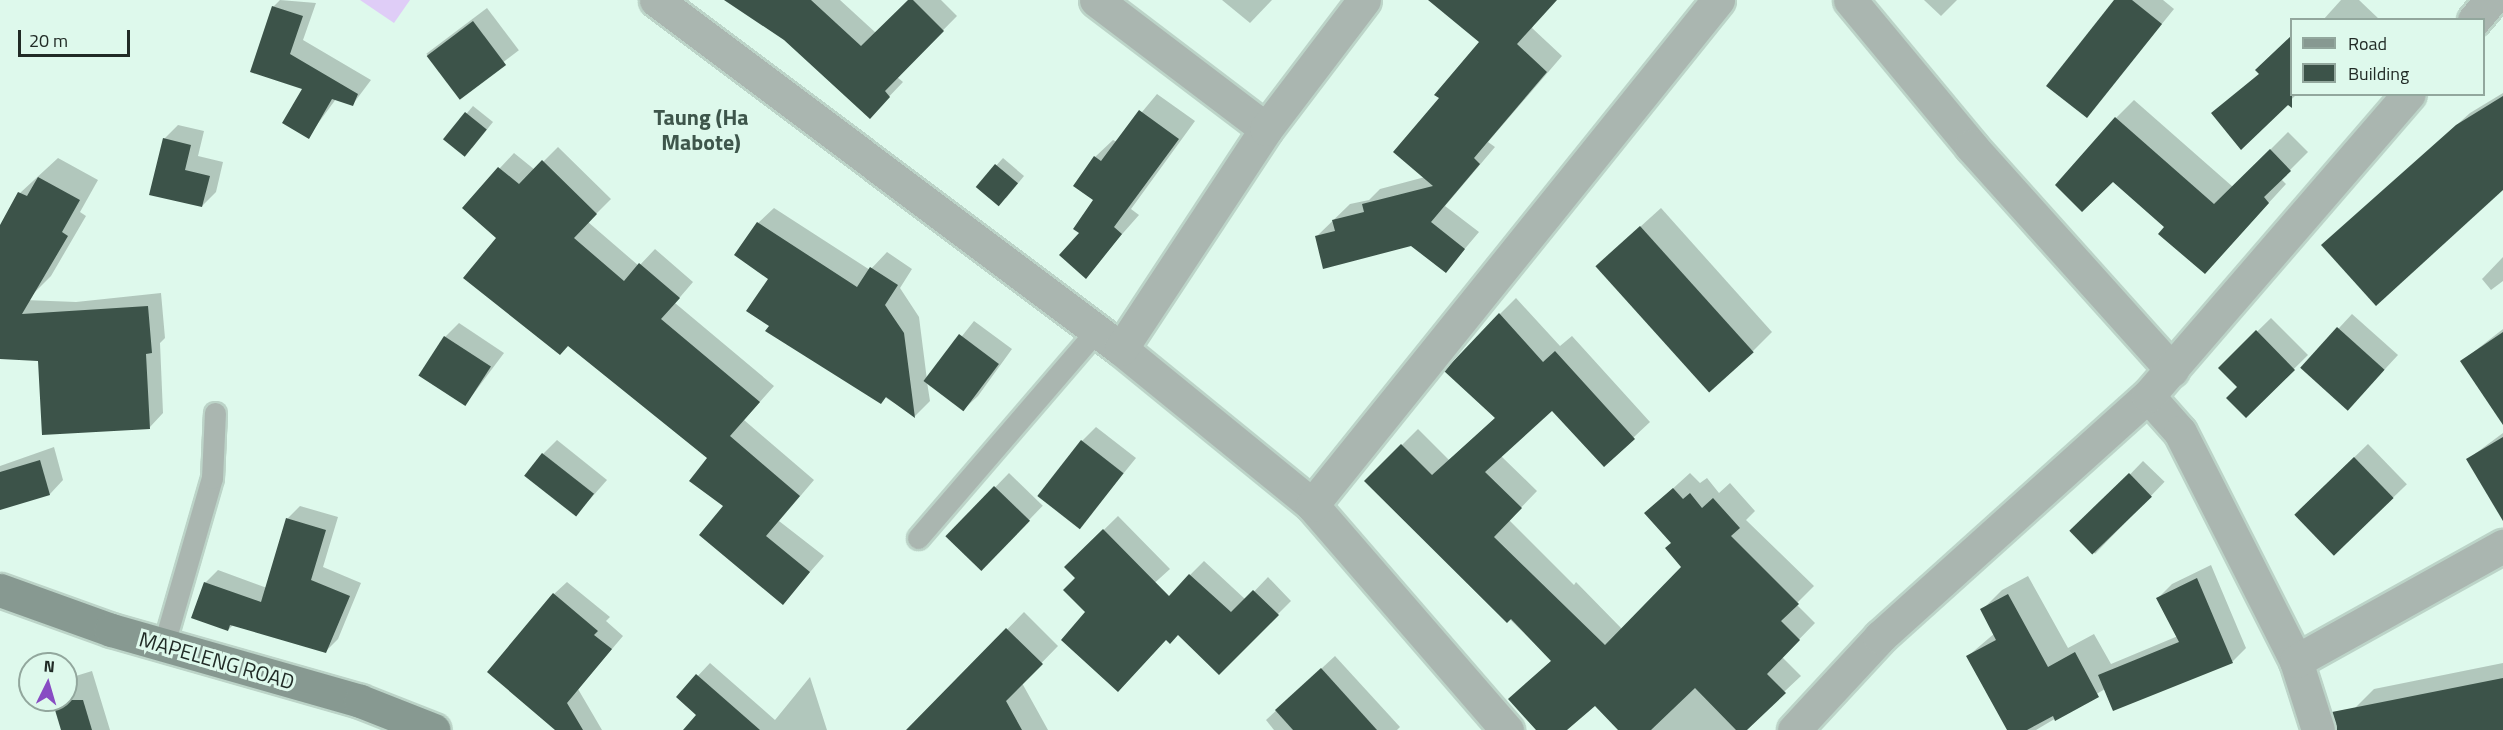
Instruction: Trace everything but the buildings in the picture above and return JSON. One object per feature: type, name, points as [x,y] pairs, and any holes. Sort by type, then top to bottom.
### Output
[{"type":"street","points":[[656,0],[1109,340],[1312,505],[1507,730]]},
{"type":"street","points":[[1096,0],[1266,129]]},
{"type":"street","points":[[1109,340],[1364,0]]},
{"type":"street","points":[[1312,505],[1718,0]]},
{"type":"street","points":[[1851,0],[1971,146],[2172,370]]},
{"type":"street","points":[[2476,18],[2491,0]]},
{"type":"street","points":[[1794,730],[1880,638],[2148,396],[2407,96]]},
{"type":"street","points":[[2148,396],[2180,432],[2296,661],[2318,730]]},
{"type":"street","points":[[2296,661],[2503,546]]},
{"type":"street","name":"MAPELENG ROAD","points":[[0,590],[111,630],[360,701],[434,730]]},
{"type":"lane","points":[[918,538],[1109,340]]},
{"type":"lane","points":[[164,644],[212,478],[215,413]]},
{"type":"shaded area","points":[[360,0],[410,0],[394,23]]},
{"type":"district","name":"Taung (Ha Mabote)","points":[[701,130]]}]
